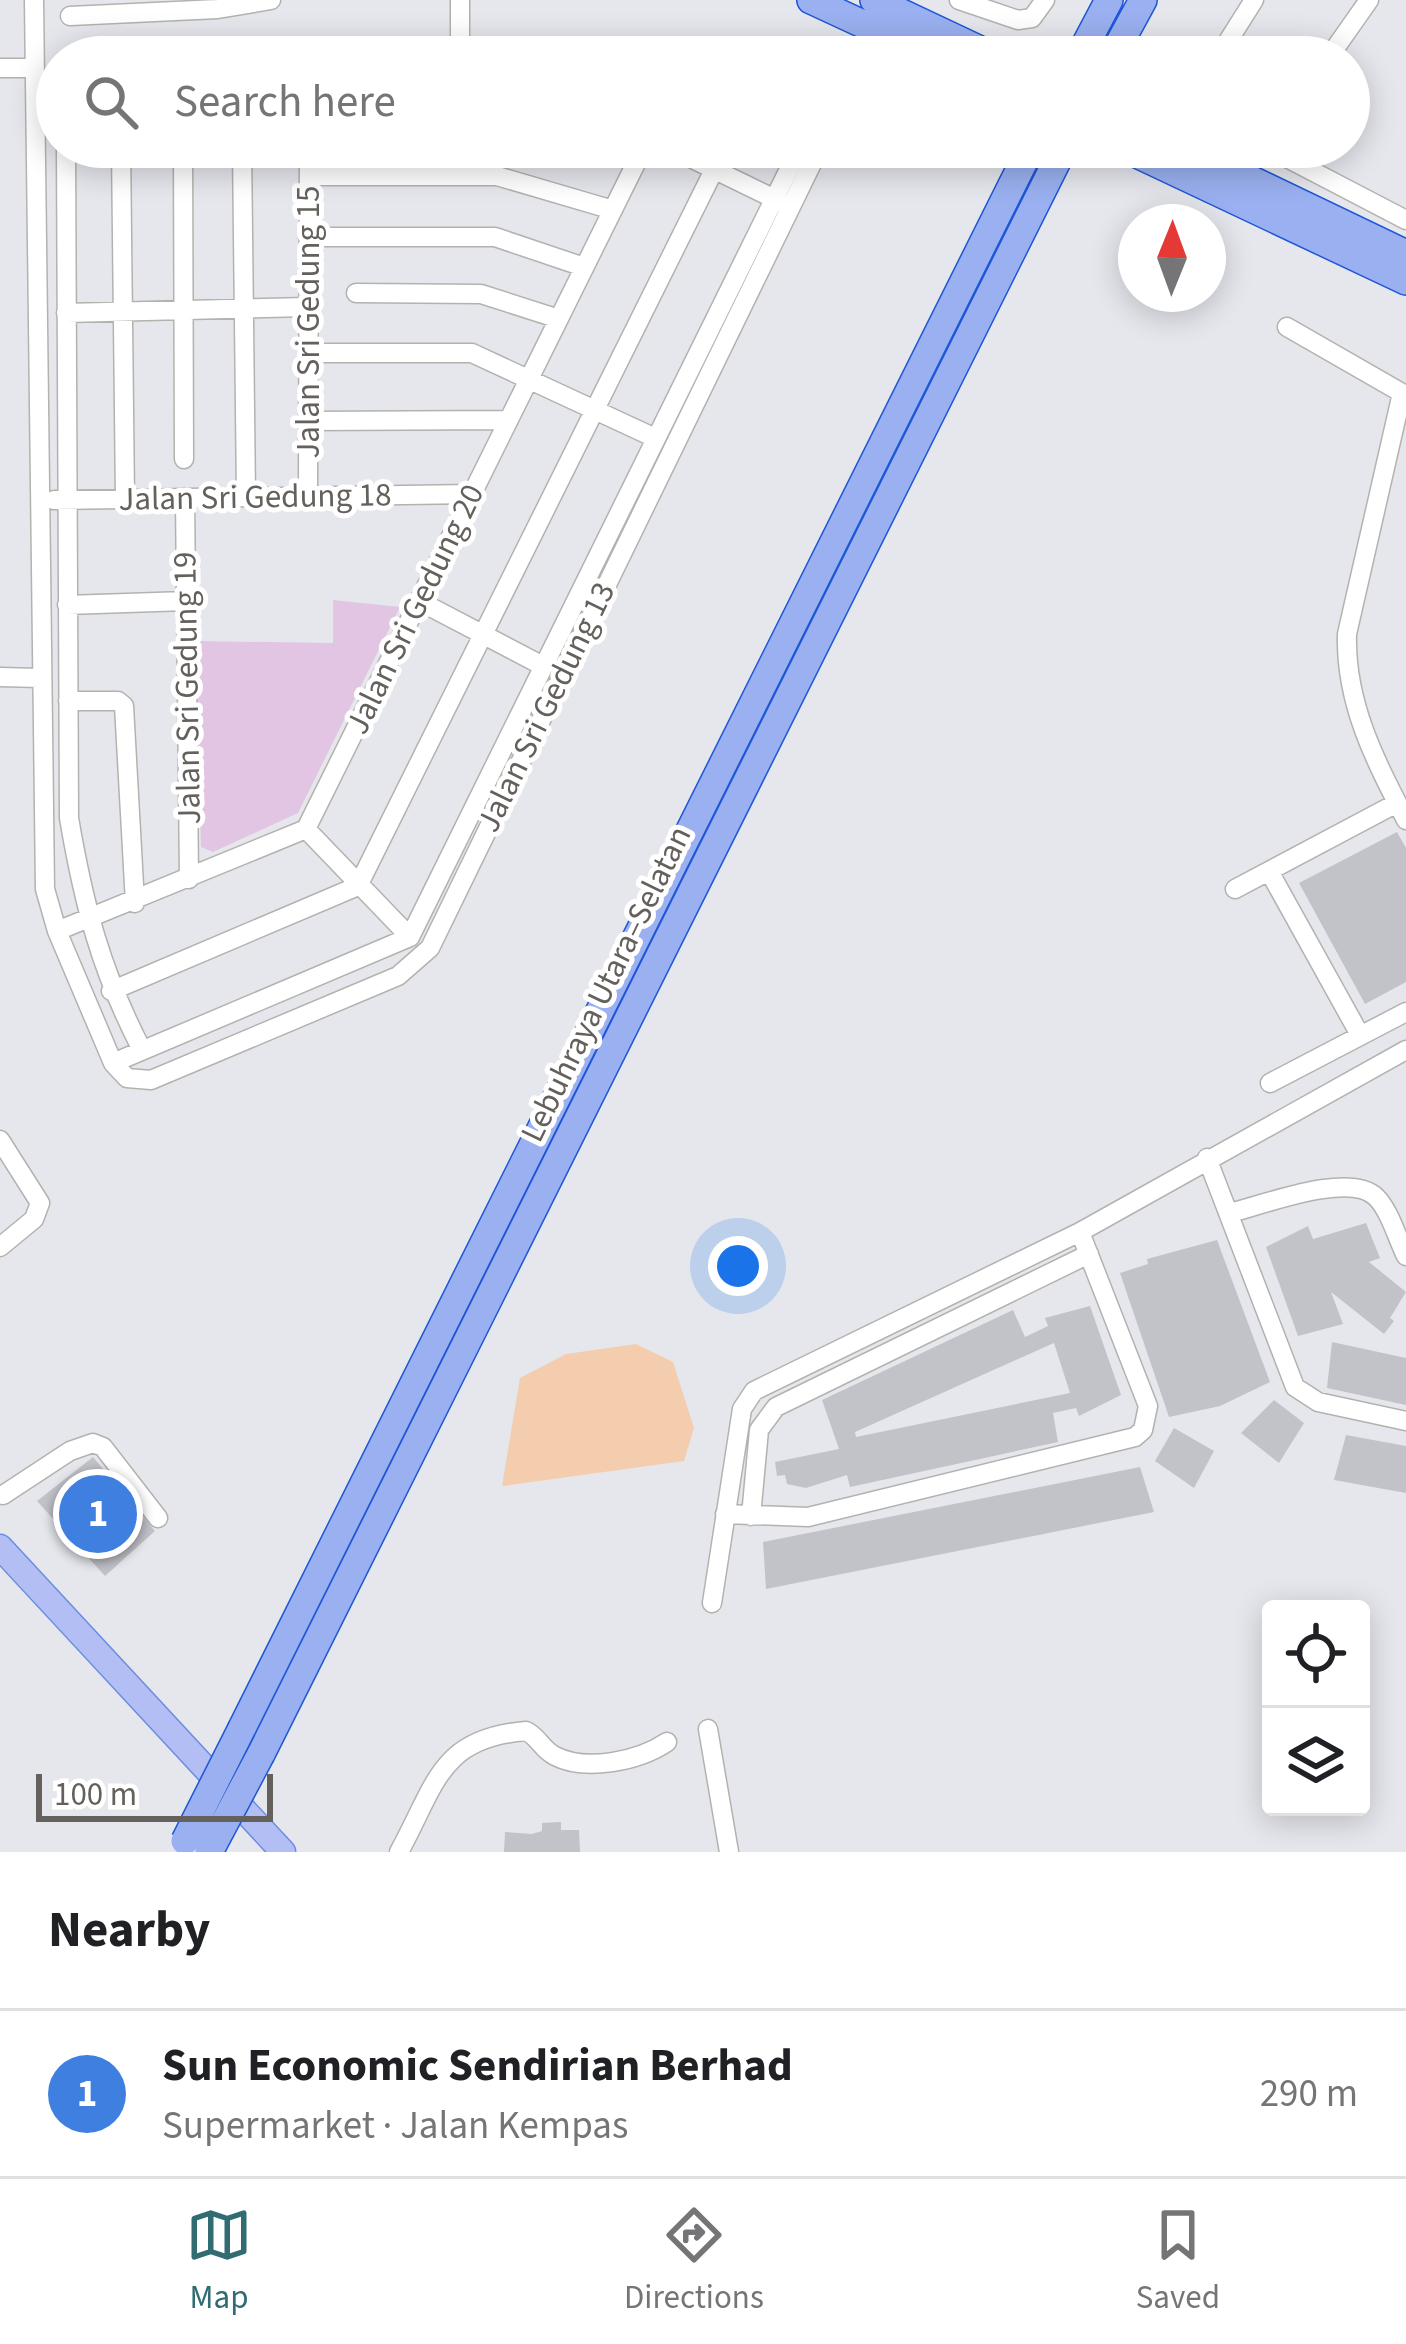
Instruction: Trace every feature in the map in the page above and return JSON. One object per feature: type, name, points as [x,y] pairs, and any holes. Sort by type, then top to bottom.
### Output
[{"type":"highway","points":[[811,0],[889,36]]},
{"type":"highway","points":[[874,0],[950,36]]},
{"type":"highway","points":[[1090,36],[1109,0]]},
{"type":"highway","points":[[1123,36],[1143,0]]},
{"type":"highway","name":"Lebuhraya Utara–Selatan","points":[[191,1848],[242,1728],[1021,168]]},
{"type":"highway","name":"Lebuhraya Utara–Selatan","points":[[191,1848],[261,1754],[1054,168]]},
{"type":"highway","points":[[1177,168],[1406,254]]},
{"type":"highway","points":[[1216,168],[1406,281]]},
{"type":"main road","points":[[0,1547],[283,1852]]},
{"type":"street","points":[[34,0],[36,96]]},
{"type":"street","points":[[70,16],[218,9],[272,0]]},
{"type":"street","points":[[460,0],[460,36]]},
{"type":"street","points":[[959,0],[1018,20],[1032,17],[1045,0]]},
{"type":"street","points":[[1231,36],[1254,0]]},
{"type":"street","points":[[1344,36],[1369,0]]},
{"type":"street","points":[[0,68],[35,68]]},
{"type":"street","points":[[36,168],[45,889],[57,931],[113,1063],[410,938],[306,830],[57,931]]},
{"type":"street","points":[[66,168],[69,818],[86,920],[111,991],[142,1050]]},
{"type":"street","points":[[122,168],[125,499]]},
{"type":"street","points":[[182,168],[184,459]]},
{"type":"street","points":[[242,168],[246,497]]},
{"type":"street","name":"Jalan Sri Gedung 15","points":[[308,168],[308,496]]},
{"type":"street","name":"Jalan Sri Gedung 20","points":[[306,830],[634,168]]},
{"type":"street","points":[[710,168],[781,202]]},
{"type":"street","name":"Jalan Sri Gedung 13","points":[[113,1063],[128,1078],[151,1080],[417,964],[781,202],[793,168]]},
{"type":"street","name":"Jalan Sri Gedung 13","points":[[410,938],[652,437],[781,202],[805,168]]},
{"type":"street","points":[[1309,168],[1406,220]]},
{"type":"street","points":[[111,991],[358,886],[714,170]]},
{"type":"street","points":[[308,176],[497,176],[613,210]]},
{"type":"street","points":[[308,237],[495,237],[584,267]]},
{"type":"street","points":[[356,292],[481,294],[559,319]]},
{"type":"street","points":[[66,313],[308,307]]},
{"type":"street","points":[[1235,890],[1402,811],[1355,713],[1346,660],[1347,634],[1402,393],[1286,327]]},
{"type":"street","points":[[308,353],[472,353],[652,437]]},
{"type":"street","points":[[308,421],[508,420]]},
{"type":"street","name":"Jalan Sri Gedung 18","points":[[38,500],[472,494]]},
{"type":"street","name":"Jalan Sri Gedung 19","points":[[185,498],[190,878]]},
{"type":"street","points":[[67,605],[186,601]]},
{"type":"street","points":[[419,601],[543,666]]},
{"type":"street","points":[[0,678],[40,678]]},
{"type":"street","points":[[68,701],[118,701],[124,706],[135,903]]},
{"type":"street","points":[[1269,872],[1360,1035]]},
{"type":"street","points":[[1270,1083],[1406,1012]]},
{"type":"street","points":[[712,1603],[742,1409],[754,1390],[1080,1232],[1406,1050]]},
{"type":"street","points":[[0,1140],[40,1203],[34,1219],[0,1247]]},
{"type":"street","points":[[1207,1158],[1295,1387],[1318,1402],[1406,1421]]},
{"type":"street","points":[[1230,1213],[1340,1186],[1360,1187],[1384,1209],[1406,1256]]},
{"type":"street","points":[[725,1514],[808,1517],[1135,1437],[1143,1430],[1148,1406],[1080,1232]]},
{"type":"street","points":[[751,1516],[759,1430],[776,1407],[1089,1254]]},
{"type":"street","points":[[1,1494],[70,1451],[93,1443],[103,1447],[158,1518]]},
{"type":"street","points":[[708,1729],[729,1852]]},
{"type":"street","points":[[399,1852],[453,1755],[472,1742],[526,1731],[549,1753],[580,1763],[609,1762],[667,1742]]},
{"type":"shaded area","points":[[333,600],[400,607],[298,813],[213,852],[201,847],[195,641],[333,643]]},
{"type":"shaded area","points":[[636,1344],[673,1362],[694,1428],[684,1461],[502,1486],[520,1378],[566,1354]]},
{"type":"building","points":[[1397,832],[1406,848],[1406,982],[1365,1004],[1299,883]]},
{"type":"building","points":[[1366,1223],[1380,1258],[1369,1262],[1406,1292],[1390,1318],[1394,1321],[1384,1334],[1331,1292],[1343,1324],[1298,1336],[1266,1247],[1308,1226],[1313,1239]]},
{"type":"building","points":[[1217,1240],[1270,1382],[1220,1406],[1169,1417],[1120,1273],[1148,1264],[1147,1259]]},
{"type":"building","points":[[1090,1306],[1121,1395],[1079,1416],[1076,1408],[1053,1413],[1058,1442],[850,1487],[847,1475],[806,1488],[787,1484],[785,1475],[777,1476],[775,1462],[839,1449],[822,1400],[1013,1310],[1025,1337],[1048,1326],[1045,1318]],"holes":[[[1054,1343],[1070,1393],[856,1437],[855,1432]]]},
{"type":"building","points":[[1332,1342],[1406,1358],[1406,1405],[1327,1388]]},
{"type":"building","points":[[1274,1400],[1304,1423],[1279,1463],[1241,1433]]},
{"type":"building","points":[[1174,1428],[1214,1451],[1194,1488],[1155,1461]]},
{"type":"building","points":[[1346,1435],[1406,1446],[1406,1493],[1334,1480]]},
{"type":"building","points":[[93,1457],[155,1531],[105,1576],[37,1501]]},
{"type":"building","points":[[1140,1467],[1154,1512],[766,1589],[763,1542]]},
{"type":"building","points":[[561,1822],[561,1830],[579,1830],[580,1852],[504,1852],[505,1832],[532,1834],[542,1831],[542,1823]]},
{"type":"place","name":"Sun Economic Sendirian Berhad","points":[[98,1514]]}]
